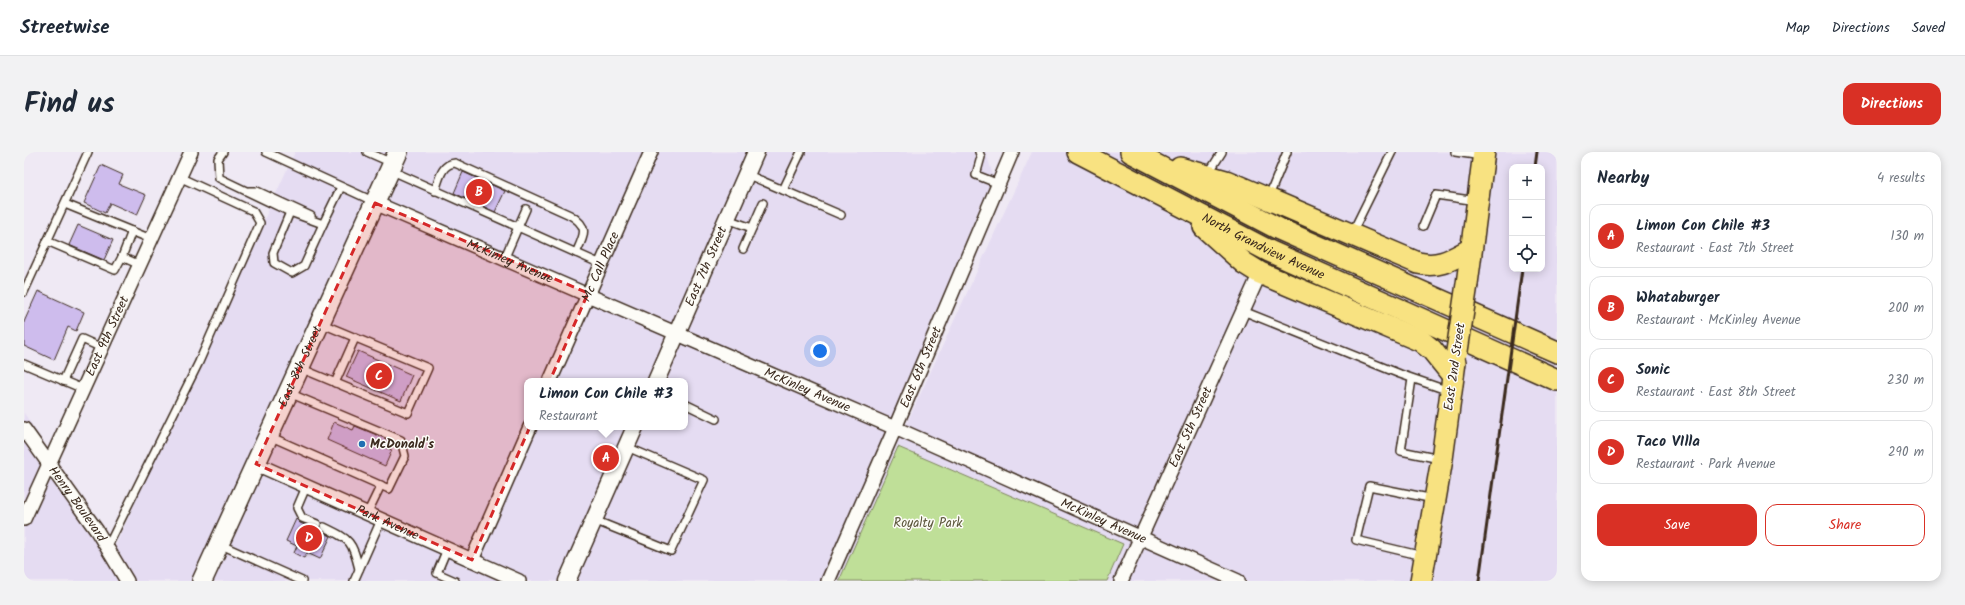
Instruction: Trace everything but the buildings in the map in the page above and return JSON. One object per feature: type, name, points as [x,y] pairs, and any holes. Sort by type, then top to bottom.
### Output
[{"type":"main road","name":"North Grandview Avenue","points":[[1078,152],[1269,251],[1454,342],[1557,380]]},
{"type":"main road","name":"East 2nd Street","points":[[1421,581],[1442,459],[1452,384],[1454,342],[1466,284],[1484,154]]},
{"type":"main road","name":"North Grandview Avenue","points":[[1137,155],[1274,226],[1557,352]]},
{"type":"main road","points":[[1137,155],[1226,181],[1418,263],[1429,266],[1441,264],[1471,249]]},
{"type":"main road","name":"East 8th Street","points":[[204,580],[393,162]]},
{"type":"main road","points":[[1180,205],[1244,262],[1260,273],[1421,341],[1432,350],[1452,384]]},
{"type":"street","name":"East 9th Street","points":[[24,519],[191,152]]},
{"type":"street","name":"Mc Call Place","points":[[551,378],[651,152]]},
{"type":"street","name":"East 7th Street","points":[[657,378],[756,152]]},
{"type":"street","name":"East 6th Street","points":[[828,581],[895,428],[1012,152]]},
{"type":"street","name":"McKinley Avenue","points":[[375,203],[588,293],[1238,581]]},
{"type":"street","name":"East 5th Street","points":[[1121,581],[1260,273]]},
{"type":"street","name":"Henry Boulevard","points":[[24,429],[107,548],[127,581]]},
{"type":"street","points":[[472,560],[529,430]]},
{"type":"street","points":[[567,581],[634,430]]},
{"type":"street","name":"Park Avenue","points":[[256,464],[519,581]]},
{"type":"lane","points":[[24,292],[88,152]]},
{"type":"lane","points":[[223,152],[218,159],[219,178],[290,212],[323,224]]},
{"type":"lane","points":[[266,152],[375,203]]},
{"type":"lane","points":[[367,152],[393,162],[435,191],[601,264]]},
{"type":"lane","points":[[783,190],[801,152]]},
{"type":"lane","points":[[979,152],[981,157],[976,174],[999,184]]},
{"type":"lane","points":[[1207,176],[1222,152]]},
{"type":"lane","points":[[1268,198],[1287,152]]},
{"type":"lane","points":[[1351,234],[1392,152]]},
{"type":"lane","points":[[1455,152],[1484,154]]},
{"type":"lane","points":[[435,191],[444,168],[449,163],[455,163],[570,215],[581,222],[584,228],[584,235],[576,253]]},
{"type":"lane","points":[[746,174],[841,215]]},
{"type":"lane","points":[[107,548],[199,362],[260,223],[253,212],[179,177]]},
{"type":"lane","points":[[290,212],[273,253],[274,263],[292,273],[304,266],[341,186]]},
{"type":"lane","points":[[244,190],[257,191],[310,215],[314,221]]},
{"type":"lane","points":[[1423,226],[1436,195],[1478,201]]},
{"type":"lane","points":[[743,249],[763,203]]},
{"type":"lane","points":[[64,204],[151,239]]},
{"type":"lane","points":[[505,257],[526,209]]},
{"type":"lane","points":[[726,219],[752,228]]},
{"type":"lane","points":[[47,241],[115,270],[122,257],[132,231]]},
{"type":"lane","points":[[122,257],[140,265]]},
{"type":"lane","points":[[1242,311],[1412,379],[1452,384]]},
{"type":"lane","points":[[300,368],[408,413],[425,375],[428,368],[320,323]]},
{"type":"lane","points":[[335,383],[355,338]]},
{"type":"lane","points":[[63,381],[82,339],[102,348]]},
{"type":"lane","points":[[24,364],[82,389]]},
{"type":"lane","points":[[1412,379],[1401,451],[1442,459]]},
{"type":"lane","points":[[269,436],[389,489],[404,456],[401,440],[289,392]]},
{"type":"lane","points":[[688,405],[716,419]]},
{"type":"lane","points":[[594,520],[671,551],[704,480],[627,447]]},
{"type":"lane","points":[[367,514],[381,485]]},
{"type":"lane","points":[[1425,557],[1356,540],[1369,486],[1435,499]]},
{"type":"lane","points":[[306,487],[297,508],[302,518],[317,524]]},
{"type":"lane","points":[[354,581],[381,520]]},
{"type":"lane","points":[[324,527],[347,538],[354,549],[359,570]]},
{"type":"lane","points":[[219,544],[302,581]]},
{"type":"lane","points":[[447,549],[437,573],[455,581]]},
{"type":"highlighted area","points":[[375,203],[588,293],[472,560],[256,464]]},
{"type":"shaded area","points":[[295,152],[986,152],[993,176],[822,581],[24,581],[24,413],[113,551]]},
{"type":"shaded area","points":[[1032,152],[1557,152],[1557,581],[834,581]]},
{"type":"green space","name":"Royalty Park","points":[[898,447],[1123,544],[1107,581],[839,581]]},
{"type":"railway","points":[[1535,164],[1537,152]]},
{"type":"railway","points":[[1479,581],[1522,272]]},
{"type":"place","name":"Whataburger","points":[[479,192]]},
{"type":"place","name":"Sonic","points":[[379,376]]},
{"type":"place","name":"McDonald's","points":[[362,444]]},
{"type":"place","name":"Limon Con Chile #3","points":[[606,458]]},
{"type":"place","name":"Taco VIlla","points":[[309,538]]}]
